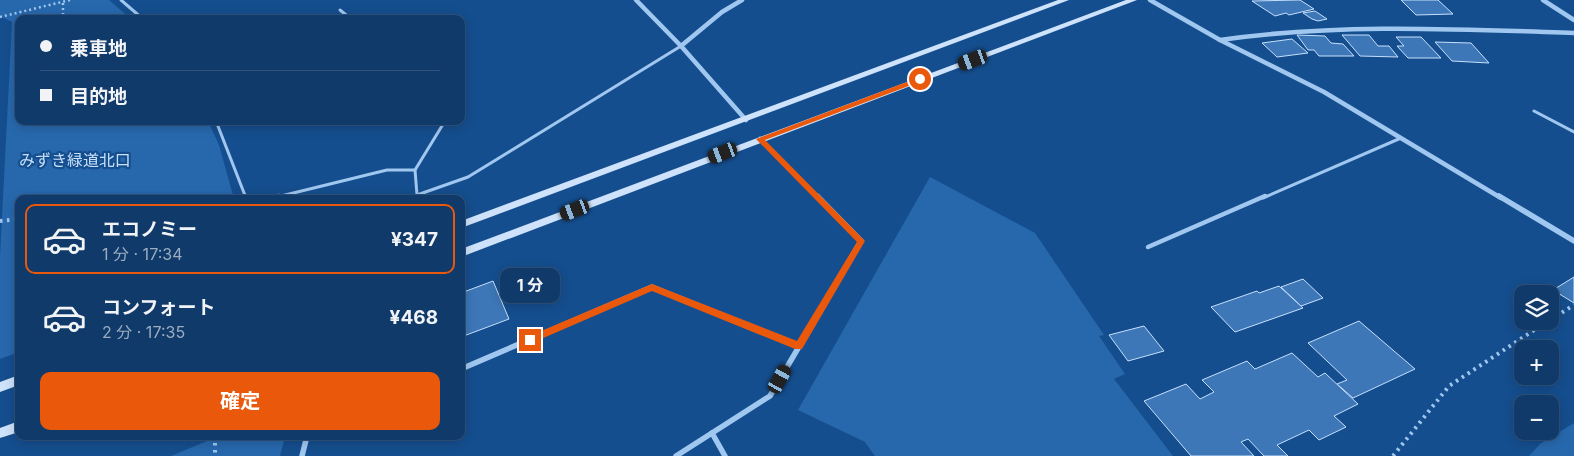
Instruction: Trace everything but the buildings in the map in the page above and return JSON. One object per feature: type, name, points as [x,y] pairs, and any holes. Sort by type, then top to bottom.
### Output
[{"type":"street","points":[[636,0],[681,46],[746,120]]},
{"type":"street","points":[[681,46],[722,12],[742,0]]},
{"type":"street","points":[[465,224],[1065,0]]},
{"type":"street","points":[[465,251],[1133,0]]},
{"type":"street","points":[[1150,0],[1220,40],[1324,92],[1574,241]]},
{"type":"street","points":[[1543,0],[1574,20]]},
{"type":"street","points":[[1220,40],[1256,33],[1337,27],[1574,33]]},
{"type":"street","points":[[676,456],[770,396],[861,241],[760,139]]},
{"type":"street","points":[[465,368],[652,287],[798,346]]},
{"type":"street","points":[[0,387],[15,381]]},
{"type":"street","points":[[0,434],[15,428]]},
{"type":"street","points":[[712,433],[725,456]]},
{"type":"street","points":[[302,456],[306,440]]},
{"type":"lane","points":[[121,0],[138,15]]},
{"type":"lane","points":[[340,10],[346,15]]},
{"type":"lane","points":[[443,125],[415,170],[417,195],[468,177],[681,46]]},
{"type":"lane","points":[[1534,112],[1574,132]]},
{"type":"lane","points":[[218,125],[244,195]]},
{"type":"lane","points":[[1148,247],[1402,137]]},
{"type":"lane","points":[[284,195],[387,170],[415,170]]},
{"type":"path","points":[[0,17],[70,0]]},
{"type":"path","points":[[63,3],[63,15]]},
{"type":"path","points":[[0,221],[15,219]]},
{"type":"path","points":[[1559,315],[1574,305]]},
{"type":"path","points":[[1393,456],[1449,386],[1535,330]]},
{"type":"path","points":[[215,440],[215,456]]},
{"type":"green space","name":"みずき緑道北口","points":[[0,0],[109,0],[126,15],[15,15],[15,125],[210,125],[219,145],[233,195],[15,195],[15,353],[0,359],[0,257],[12,22],[0,16]]},
{"type":"green space","points":[[930,177],[1035,233],[1104,335],[1099,336],[1125,374],[1114,379],[1173,456],[875,456],[865,442],[798,410]]},
{"type":"green space","points":[[1574,423],[1574,456],[1529,456],[1546,440],[1559,440],[1559,432]]},
{"type":"green space","points":[[209,440],[284,440],[280,456],[171,456]]},
{"type":"route","points":[[530,340],[652,287],[798,346],[861,241],[760,139],[920,79]]}]
